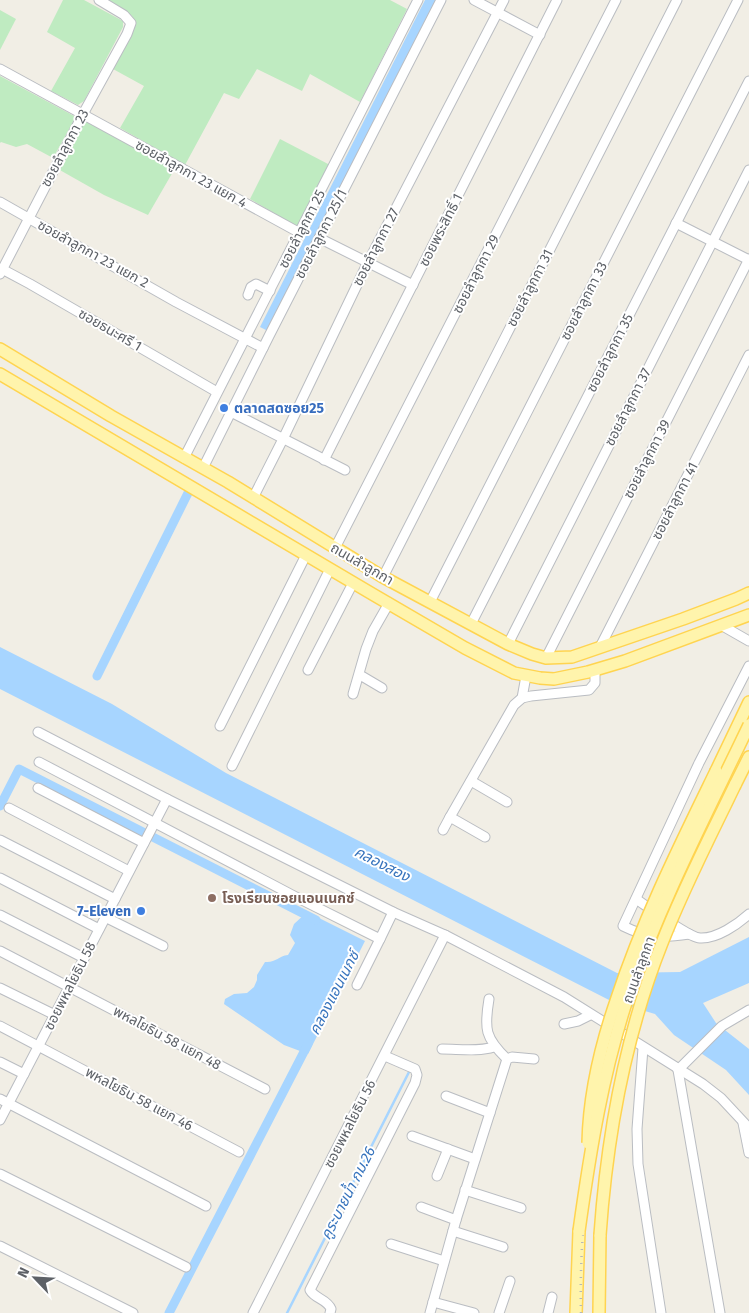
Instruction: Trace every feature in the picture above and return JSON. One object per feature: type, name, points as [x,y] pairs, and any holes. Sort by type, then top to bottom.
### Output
[{"type":"main road","name":"ถนนลำลูกกา","points":[[0,349],[203,468],[383,577],[508,644],[532,654],[546,658],[572,657],[749,593]]},
{"type":"main road","name":"ถนนลำลูกกา","points":[[0,374],[353,583],[514,673],[554,679],[595,670],[721,625],[746,618]]},
{"type":"main road","points":[[588,1167],[589,1114],[604,1040],[636,943],[651,907],[749,702]]},
{"type":"main road","name":"ถนนลำลูกกา","points":[[576,1313],[579,1231],[588,1167],[612,1055],[636,973],[664,905],[749,725]]},
{"type":"main road","name":"ถนนลำลูกกา","points":[[599,1313],[600,1234],[606,1166],[615,1106],[625,1060],[641,1002],[676,908],[749,757]]},
{"type":"street","name":"ซอยลำลูกกา 23","points":[[1,272],[127,34],[131,23],[124,15],[99,0]]},
{"type":"street","name":"ซอยลำลูกกา 25","points":[[184,458],[418,0]]},
{"type":"street","name":"ซอยลำลูกกา 25/1","points":[[203,468],[441,0]]},
{"type":"street","points":[[474,0],[540,35]]},
{"type":"street","name":"ซอยลำลูกกา 27","points":[[253,498],[368,262],[504,0]]},
{"type":"street","name":"ซอยพระสิทธิ์ 1","points":[[324,460],[557,0]]},
{"type":"street","name":"ซอยลำลูกกา 29","points":[[335,548],[616,0]]},
{"type":"street","name":"ซอยลำลูกกา 31","points":[[383,577],[677,0]]},
{"type":"street","name":"ซอยลำลูกกา 33","points":[[430,602],[738,0]]},
{"type":"street","name":"ซอยลำลูกกา 23 แยก 4","points":[[0,69],[300,233]]},
{"type":"street","name":"ซอยลำลูกกา 35","points":[[471,624],[749,81]]},
{"type":"street","name":"ซอยลำลูกกา 37","points":[[508,644],[749,170]]},
{"type":"street","name":"ซอยลำลูกกา 23 แยก 2","points":[[0,202],[263,348]]},
{"type":"street","points":[[676,223],[749,260]]},
{"type":"street","points":[[319,238],[413,285]]},
{"type":"street","name":"ซอยลำลูกกา 39","points":[[546,658],[749,260]]},
{"type":"street","name":"ซอยธนะศรี 1","points":[[1,272],[38,288],[217,392]]},
{"type":"street","points":[[248,295],[251,287],[256,284],[270,291]]},
{"type":"street","name":"ซอยลำลูกกา 41","points":[[600,647],[749,355]]},
{"type":"street","points":[[231,412],[345,470]]},
{"type":"street","points":[[220,726],[306,555]]},
{"type":"street","points":[[232,766],[330,569]]},
{"type":"street","points":[[308,670],[353,583]]},
{"type":"street","points":[[353,694],[373,631],[389,603]]},
{"type":"street","points":[[721,625],[749,641]]},
{"type":"street","points":[[690,934],[671,937],[648,936],[623,926],[699,763],[749,666]]},
{"type":"street","points":[[443,830],[514,705],[522,698],[531,696],[589,690],[593,688],[595,683],[595,670]]},
{"type":"street","points":[[360,675],[382,688]]},
{"type":"street","points":[[522,698],[526,676]]},
{"type":"street","points":[[38,732],[167,799],[393,912],[444,935],[564,997],[703,1084],[721,1098],[746,1125],[749,1153]]},
{"type":"street","points":[[39,762],[149,834]]},
{"type":"street","points":[[470,781],[507,802]]},
{"type":"street","points":[[38,788],[149,834],[380,939]]},
{"type":"street","name":"ซอยพหลโยธิน 58","points":[[0,1120],[4,1102],[24,1074],[167,799]]},
{"type":"street","points":[[8,808],[129,871]]},
{"type":"street","points":[[450,817],[485,837]]},
{"type":"street","points":[[0,840],[115,899]]},
{"type":"street","points":[[0,878],[99,929]]},
{"type":"street","points":[[636,899],[690,934],[701,938],[729,930],[749,914]]},
{"type":"street","points":[[357,985],[393,912]]},
{"type":"street","points":[[0,915],[84,958]]},
{"type":"street","points":[[105,917],[163,946]]},
{"type":"street","name":"ซอยพหลโยธิน 56","points":[[253,1313],[385,1056],[444,935]]},
{"type":"street","name":"พหลโยธิน 58 แยก 48","points":[[0,951],[265,1089]]},
{"type":"street","points":[[0,988],[55,1015]]},
{"type":"street","points":[[489,999],[486,1022],[488,1034],[494,1046],[507,1059]]},
{"type":"street","points":[[678,1070],[722,1026],[749,1010]]},
{"type":"street","points":[[564,1024],[578,1021],[590,1015]]},
{"type":"street","name":"พหลโยธิน 58 แยก 46","points":[[0,1026],[239,1152]]},
{"type":"street","points":[[442,1049],[470,1048],[478,1050],[494,1046]]},
{"type":"street","points":[[643,1048],[637,1129],[638,1164],[661,1313]]},
{"type":"street","points":[[330,1313],[329,1304],[313,1295],[310,1290],[415,1083],[417,1075],[414,1068],[385,1056]]},
{"type":"street","points":[[507,1059],[512,1057],[534,1059]]},
{"type":"street","points":[[430,1313],[465,1190],[507,1059]]},
{"type":"street","points":[[0,1062],[24,1074]]},
{"type":"street","points":[[678,1070],[720,1313]]},
{"type":"street","points":[[446,1096],[490,1113]]},
{"type":"street","points":[[4,1102],[206,1206]]},
{"type":"street","points":[[412,1136],[475,1159]]},
{"type":"street","points":[[436,1176],[448,1149]]},
{"type":"street","points":[[0,1174],[186,1268]]},
{"type":"street","points":[[465,1190],[521,1208]]},
{"type":"street","points":[[421,1207],[456,1220]]},
{"type":"street","points":[[453,1231],[503,1247]]},
{"type":"street","points":[[391,1244],[444,1261]]},
{"type":"street","points":[[0,1246],[133,1313]]},
{"type":"street","points":[[499,1313],[510,1281]]},
{"type":"street","points":[[548,1313],[552,1297]]},
{"type":"street","points":[[434,1302],[474,1313]]},
{"type":"green space","points":[[63,0],[84,0],[123,21],[123,27],[84,101],[78,105],[51,91],[75,48],[47,32]]},
{"type":"green space","points":[[108,0],[390,0],[407,9],[360,102],[310,74],[302,91],[257,69],[239,99],[224,93],[185,165],[120,128],[144,86],[113,69],[135,26],[132,16]]},
{"type":"green space","points":[[0,10],[16,19],[0,50]]},
{"type":"green space","points":[[0,76],[76,117],[53,158],[27,144],[16,147],[0,143]]},
{"type":"green space","points":[[87,120],[174,170],[148,215],[104,195],[58,169],[82,122]]},
{"type":"green space","points":[[280,139],[330,165],[299,226],[294,225],[250,199]]},
{"type":"water","points":[[425,0],[438,0],[268,331],[260,327]]},
{"type":"water","name":"คลองสอง","points":[[0,647],[112,704],[226,773],[617,973],[680,972],[749,937],[749,983],[703,1003],[716,1023],[749,1049],[749,1095],[726,1070],[674,1035],[655,1014],[611,1001],[0,689]]},
{"type":"water","points":[[307,912],[365,941],[308,1054],[284,1045],[224,1004],[225,999],[234,994],[247,993],[254,987],[257,975],[265,962],[288,955],[295,943],[290,935],[294,924]]},
{"type":"waterway","points":[[97,676],[188,493]]},
{"type":"waterway","name":"คลองแอนเนกซ์","points":[[0,806],[19,769],[316,920]]},
{"type":"waterway","name":"คลองแอนเนกซ์","points":[[169,1313],[308,1044]]},
{"type":"waterway","name":"คูระบายน้ำ กม.26","points":[[287,1313],[409,1072]]},
{"type":"railway","points":[[581,1313],[583,1225],[588,1181],[603,1095],[625,1010],[650,939],[676,879],[749,733]]},
{"type":"place","name":"ตลาดสดซอย25","points":[[224,408]]},
{"type":"place","name":"โรงเรียนซอยแอนเนกซ์","points":[[212,898]]},
{"type":"place","name":"7-Eleven","points":[[141,911]]}]
